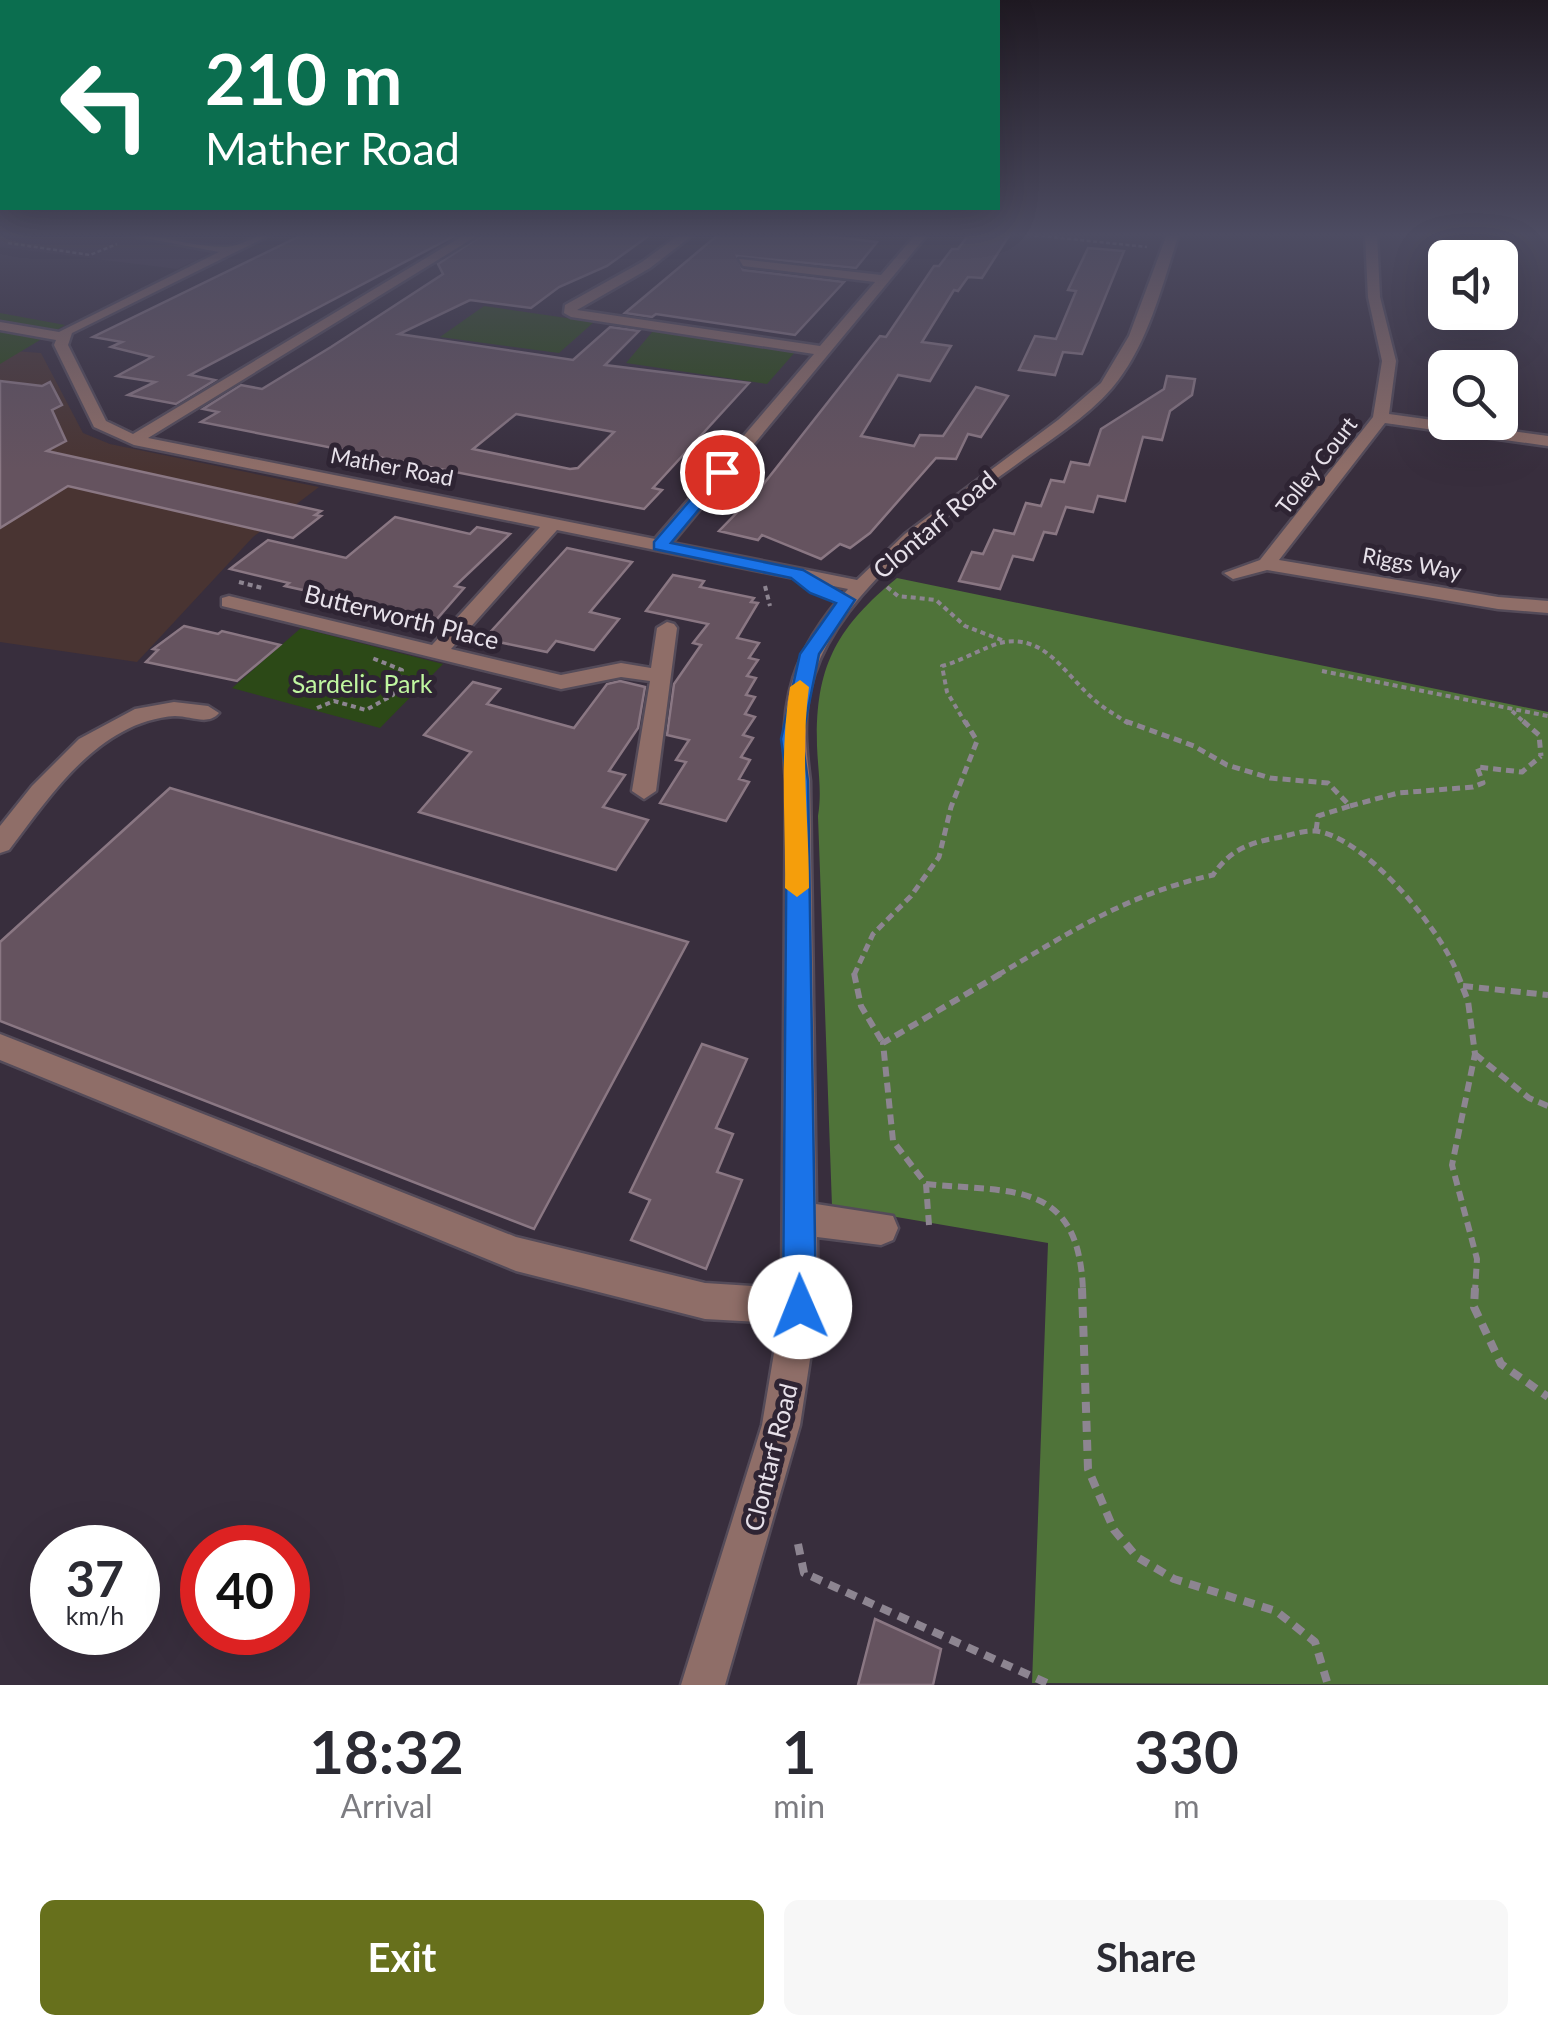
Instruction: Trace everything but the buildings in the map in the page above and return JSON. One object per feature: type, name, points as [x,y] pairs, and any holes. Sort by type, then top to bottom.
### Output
[{"type":"street","points":[[0,326],[62,337],[105,313]]},
{"type":"street","points":[[134,440],[344,313]]},
{"type":"street","points":[[571,313],[825,351]]},
{"type":"street","points":[[660,545],[857,313]]},
{"type":"street","name":"Clontarf Road","points":[[702,1685],[754,1529],[782,1424],[800,1307],[798,781],[792,739],[809,654],[864,591],[986,478],[1058,428],[1107,385],[1126,358],[1141,313]]},
{"type":"street","name":"Tolley Court","points":[[1268,564],[1381,418],[1389,361],[1377,313]]},
{"type":"street","name":"Mather Road","points":[[62,337],[61,345],[100,424],[134,440],[797,574],[816,590],[864,591]]},
{"type":"street","points":[[1381,418],[1548,442]]},
{"type":"street","points":[[436,653],[554,523]]},
{"type":"street","points":[[1233,572],[1268,564]]},
{"type":"street","name":"Riggs Way","points":[[1268,564],[1498,604],[1548,607]]},
{"type":"street","name":"Butterworth Place","points":[[229,592],[386,640],[561,682],[622,670],[661,676]]},
{"type":"street","points":[[644,791],[667,628]]},
{"type":"street","points":[[0,844],[33,801],[96,735],[143,710],[185,708],[208,713]]},
{"type":"street","points":[[0,1047],[516,1254],[705,1300],[800,1307]]},
{"type":"street","points":[[798,1218],[881,1228]]},
{"type":"path","points":[[229,592],[256,584],[267,596]]},
{"type":"path","points":[[864,591],[936,600],[976,633],[1044,647],[1093,700],[1134,727],[1194,746],[1241,770],[1270,778],[1328,783],[1350,806]]},
{"type":"path","points":[[318,708],[334,702],[366,710],[393,694],[403,677],[402,670],[374,662],[372,657],[386,640]]},
{"type":"path","points":[[929,1225],[926,1184],[893,1141],[883,1042],[860,1006],[853,970],[873,934],[911,896],[939,857],[950,807],[977,741],[948,692],[942,666],[1007,642]]},
{"type":"path","points":[[1322,671],[1548,716]]},
{"type":"path","points":[[1508,708],[1539,735],[1541,756]]},
{"type":"path","points":[[1316,831],[1318,816],[1400,792],[1426,796],[1464,790],[1483,783],[1478,767],[1522,772],[1541,756]]},
{"type":"path","points":[[1541,756],[1548,760]]},
{"type":"path","points":[[883,1042],[1102,913],[1156,888],[1213,876],[1226,855],[1257,841],[1316,831],[1360,853],[1406,895],[1447,945],[1463,986],[1475,1054],[1452,1165],[1477,1259],[1474,1306],[1501,1364],[1548,1398]]},
{"type":"path","points":[[1463,986],[1548,995]]},
{"type":"path","points":[[1475,1054],[1529,1098],[1548,1106]]},
{"type":"path","points":[[926,1184],[1031,1195],[1056,1208],[1074,1236],[1082,1274],[1088,1469],[1114,1530],[1137,1557],[1174,1579],[1276,1610],[1315,1642],[1328,1685]]},
{"type":"path","points":[[798,1544],[804,1573],[1052,1685]]},
{"type":"shaded area","points":[[0,350],[41,353],[83,433],[110,444],[319,487],[253,537],[137,662],[0,642]]},
{"type":"green space","points":[[0,313],[65,325],[0,364]]},
{"type":"green space","points":[[475,313],[530,313],[594,322],[559,353],[440,337]]},
{"type":"green space","points":[[653,331],[796,351],[767,384],[626,363]]},
{"type":"green space","points":[[897,578],[1548,712],[1548,1685],[1032,1683],[1048,1243],[832,1206],[817,718],[825,671],[833,651],[858,614]]},
{"type":"green space","name":"Sardelic Park","points":[[301,628],[443,664],[380,728],[232,688]]},
{"type":"slow traffic","points":[[797,888],[798,781],[792,739],[800,687]]},
{"type":"route","points":[[722,472],[660,545],[797,574],[816,590],[846,600],[809,654],[794,713],[792,739],[798,781],[800,1307]]}]
